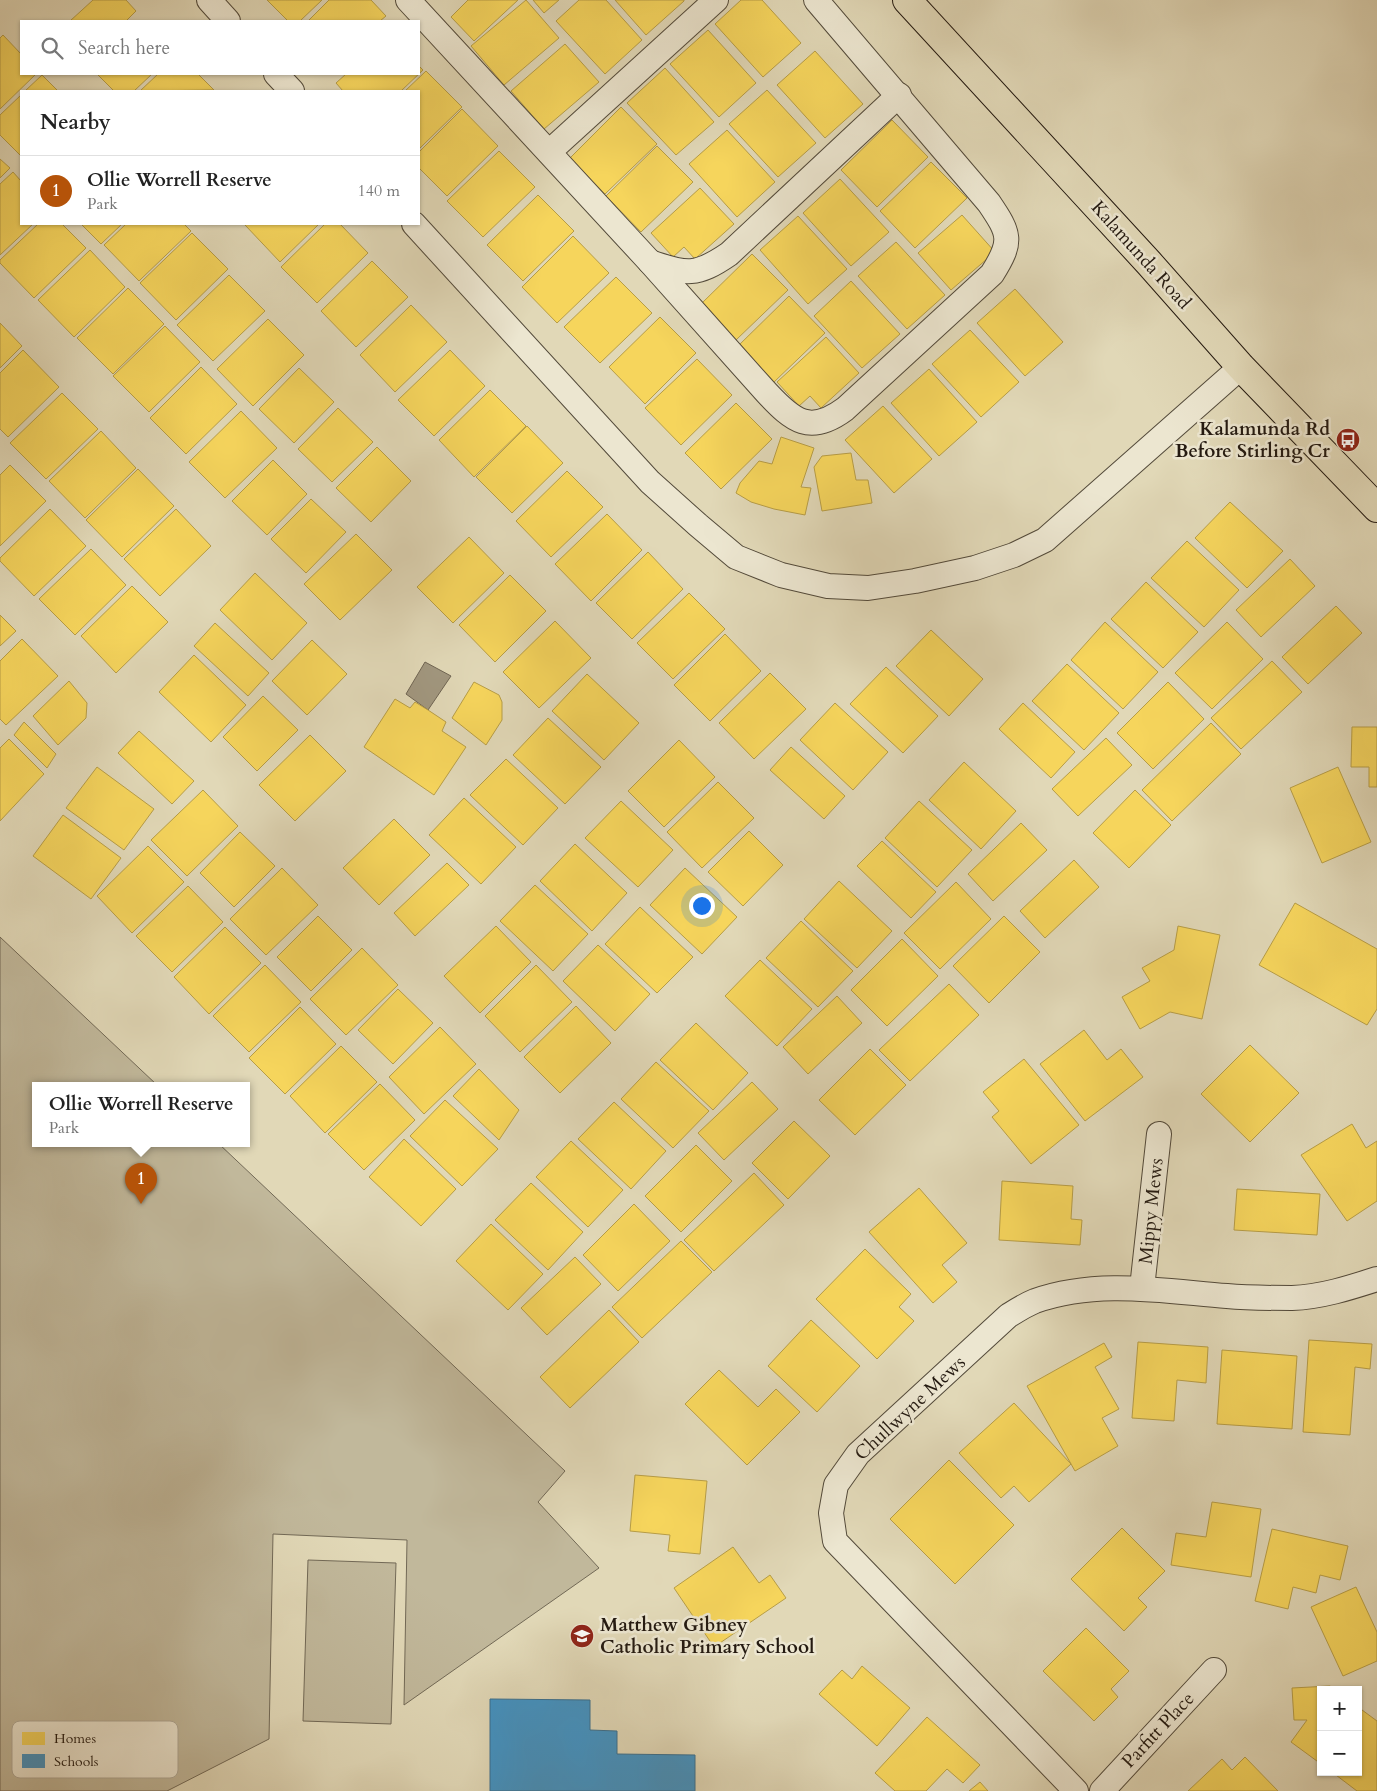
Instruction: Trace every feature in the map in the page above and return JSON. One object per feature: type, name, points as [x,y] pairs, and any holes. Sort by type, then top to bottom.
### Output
[{"type":"main road","name":"Kalamunda Road","points":[[907,0],[1149,263],[1241,367],[1377,508]]},
{"type":"street","points":[[209,0],[227,20]]},
{"type":"street","points":[[549,152],[716,0]]},
{"type":"street","points":[[413,2],[782,409],[797,419],[814,423],[831,420],[845,409],[992,274],[1003,257],[1008,240],[1001,221],[989,203],[899,95],[816,0]]},
{"type":"street","points":[[277,75],[291,90]]},
{"type":"street","points":[[644,256],[675,271],[696,272],[711,267],[729,254],[899,95]]},
{"type":"street","points":[[415,225],[650,482],[698,526],[736,556],[781,575],[828,586],[868,588],[914,581],[975,568],[1014,555],[1045,540],[1241,367]]},
{"type":"street","name":"Mippy Mews","points":[[1142,1288],[1159,1134]]},
{"type":"street","name":"Chullwyne Mews","points":[[1076,1791],[835,1540],[832,1513],[836,1485],[858,1454],[1008,1316],[1033,1302],[1066,1293],[1099,1289],[1142,1288],[1230,1296],[1294,1298],[1336,1292],[1377,1279]]},
{"type":"street","name":"Parfitt Place","points":[[1102,1791],[1214,1670]]},
{"type":"shaded area","points":[[425,662],[451,676],[428,710],[406,694]]},
{"type":"shaded area","points":[[0,937],[154,1082],[32,1082],[32,1147],[222,1147],[565,1471],[538,1502],[599,1568],[404,1705],[407,1540],[273,1534],[269,1739],[167,1791],[0,1791]]},
{"type":"shaded area","points":[[308,1560],[396,1563],[391,1724],[303,1721]]},
{"type":"building: Homes","points":[[93,0],[126,0],[136,11],[127,20],[71,20]]},
{"type":"building: Homes","points":[[267,0],[322,0],[301,20],[287,20]]},
{"type":"building: Homes","points":[[329,0],[371,0],[386,16],[381,20],[309,20]]},
{"type":"building: Homes","points":[[468,0],[518,0],[474,41],[451,17]]},
{"type":"building: Homes","points":[[526,0],[559,38],[504,85],[471,46]]},
{"type":"building: Homes","points":[[533,0],[559,0],[544,13]]},
{"type":"building: Homes","points":[[579,0],[606,0],[642,40],[605,74],[556,21]]},
{"type":"building: Homes","points":[[615,0],[684,0],[684,1],[646,35]]},
{"type":"building: Homes","points":[[741,0],[762,0],[801,43],[763,77],[715,24]]},
{"type":"building: Homes","points":[[708,30],[756,83],[719,117],[670,64]]},
{"type":"building: Homes","points":[[3,35],[20,53],[20,75],[35,75],[0,109],[0,38]]},
{"type":"building: Homes","points":[[565,44],[599,82],[544,129],[511,91]]},
{"type":"building: Homes","points":[[815,51],[863,104],[825,138],[777,85]]},
{"type":"building: Homes","points":[[665,68],[714,122],[676,155],[627,103]]},
{"type":"building: Homes","points":[[426,71],[462,107],[420,148],[420,90],[406,90]]},
{"type":"building: Homes","points":[[42,75],[57,90],[26,90]]},
{"type":"building: Homes","points":[[98,75],[151,75],[135,90],[113,90]]},
{"type":"building: Homes","points":[[157,75],[199,75],[214,90],[141,90]]},
{"type":"building: Homes","points":[[345,75],[418,75],[402,90],[342,90],[336,83]]},
{"type":"building: Homes","points":[[767,90],[816,143],[778,177],[729,124]]},
{"type":"building: Homes","points":[[20,96],[20,155],[0,135],[0,115]]},
{"type":"building: Homes","points":[[621,107],[657,144],[605,194],[570,158]]},
{"type":"building: Homes","points":[[462,109],[498,146],[447,196],[420,169],[420,151]]},
{"type":"building: Homes","points":[[892,120],[928,157],[877,207],[841,170]]},
{"type":"building: Homes","points":[[727,130],[775,182],[737,217],[689,164]]},
{"type":"building: Homes","points":[[657,146],[693,182],[641,232],[606,196]]},
{"type":"building: Homes","points":[[499,151],[535,187],[483,237],[447,201]]},
{"type":"building: Homes","points":[[0,159],[10,168],[0,178]]},
{"type":"building: Homes","points":[[931,162],[967,198],[915,248],[880,211]]},
{"type":"building: Homes","points":[[13,172],[20,180],[20,225],[32,225],[0,255],[0,184]]},
{"type":"building: Homes","points":[[840,179],[889,232],[851,266],[803,213]]},
{"type":"building: Homes","points":[[700,188],[734,224],[695,259],[684,247],[673,257],[651,233]]},
{"type":"building: Homes","points":[[538,195],[574,231],[523,281],[487,245]]},
{"type":"building: Homes","points":[[962,215],[995,252],[951,290],[918,253]]},
{"type":"building: Homes","points":[[798,216],[847,269],[808,304],[760,250]]},
{"type":"building: Homes","points":[[37,225],[63,225],[86,248],[34,298],[0,263],[0,260]]},
{"type":"building: Homes","points":[[82,225],[121,225],[101,244]]},
{"type":"building: Homes","points":[[125,225],[185,225],[191,231],[139,281],[104,245]]},
{"type":"building: Homes","points":[[245,225],[318,225],[280,262]]},
{"type":"building: Homes","points":[[324,225],[341,225],[368,253],[317,303],[281,267]]},
{"type":"building: Homes","points":[[192,233],[228,269],[176,320],[140,283]]},
{"type":"building: Homes","points":[[573,236],[609,273],[557,323],[522,287]]},
{"type":"building: Homes","points":[[896,242],[945,295],[907,329],[858,276]]},
{"type":"building: Homes","points":[[90,250],[125,287],[74,337],[38,300]]},
{"type":"building: Homes","points":[[752,254],[788,290],[736,340],[701,304]]},
{"type":"building: Homes","points":[[372,261],[408,297],[356,347],[321,311]]},
{"type":"building: Homes","points":[[229,275],[265,311],[213,361],[177,325]]},
{"type":"building: Homes","points":[[616,277],[652,313],[600,363],[564,327]]},
{"type":"building: Homes","points":[[851,281],[900,334],[862,368],[814,316]]},
{"type":"building: Homes","points":[[128,288],[164,324],[113,374],[77,338]]},
{"type":"building: Homes","points":[[1015,289],[1063,342],[1025,376],[977,323]]},
{"type":"building: Homes","points":[[789,296],[825,333],[773,383],[737,347]]},
{"type":"building: Homes","points":[[411,305],[447,342],[395,392],[360,355]]},
{"type":"building: Homes","points":[[660,317],[696,353],[645,404],[609,367]]},
{"type":"building: Homes","points":[[268,319],[304,355],[253,406],[217,369]]},
{"type":"building: Homes","points":[[0,323],[22,346],[0,368]]},
{"type":"building: Homes","points":[[165,326],[200,362],[149,412],[113,376]]},
{"type":"building: Homes","points":[[970,330],[1019,382],[981,417],[932,364]]},
{"type":"building: Homes","points":[[826,337],[859,373],[821,408],[810,396],[799,406],[777,382]]},
{"type":"building: Homes","points":[[23,350],[59,387],[8,437],[0,429],[0,373]]},
{"type":"building: Homes","points":[[450,350],[485,386],[434,436],[398,400]]},
{"type":"building: Homes","points":[[697,359],[732,395],[681,445],[645,408]]},
{"type":"building: Homes","points":[[201,367],[237,404],[186,454],[150,418]]},
{"type":"building: Homes","points":[[299,368],[334,402],[294,443],[259,409]]},
{"type":"building: Homes","points":[[929,369],[977,422],[939,456],[891,403]]},
{"type":"building: Homes","points":[[490,390],[526,426],[474,477],[439,440]]},
{"type":"building: Homes","points":[[62,393],[98,429],[46,479],[10,443]]},
{"type":"building: Homes","points":[[736,403],[772,439],[721,489],[685,453]]},
{"type":"building: Homes","points":[[883,406],[932,459],[894,493],[845,440]]},
{"type":"building: Homes","points":[[338,408],[373,442],[332,482],[298,449]]},
{"type":"building: Homes","points":[[241,411],[277,448],[225,498],[189,462]]},
{"type":"building: Homes","points":[[527,426],[563,463],[512,513],[476,477]]},
{"type":"building: Homes","points":[[101,431],[136,468],[85,518],[49,481]]},
{"type":"building: Homes","points":[[781,437],[814,448],[801,487],[811,488],[805,515],[751,502],[736,493],[740,483],[759,461],[772,464]]},
{"type":"building: Homes","points":[[377,447],[411,481],[371,522],[336,488]]},
{"type":"building: Homes","points":[[851,453],[856,480],[868,480],[872,503],[822,511],[814,467],[822,456]]},
{"type":"building: Homes","points":[[273,460],[307,494],[267,535],[232,501]]},
{"type":"building: Homes","points":[[10,465],[46,501],[0,546],[0,475]]},
{"type":"building: Homes","points":[[138,469],[174,506],[122,557],[86,520]]},
{"type":"building: Homes","points":[[567,471],[603,507],[551,557],[516,521]]},
{"type":"building: Homes","points":[[311,499],[346,532],[306,573],[271,539]]},
{"type":"building: Homes","points":[[1230,502],[1283,551],[1247,588],[1195,538]]},
{"type":"building: Homes","points":[[50,509],[86,546],[34,596],[0,561],[0,558]]},
{"type":"building: Homes","points":[[176,509],[211,546],[160,596],[124,559]]},
{"type":"building: Homes","points":[[607,514],[642,550],[591,601],[555,564]]},
{"type":"building: Homes","points":[[356,534],[392,570],[340,620],[304,584]]},
{"type":"building: Homes","points":[[469,537],[504,573],[453,623],[417,587]]},
{"type":"building: Homes","points":[[1187,541],[1239,590],[1204,627],[1151,578]]},
{"type":"building: Homes","points":[[91,549],[126,585],[75,635],[39,599]]},
{"type":"building: Homes","points":[[648,552],[683,589],[632,639],[596,603]]},
{"type":"building: Homes","points":[[1290,559],[1315,586],[1261,637],[1236,610]]},
{"type":"building: Homes","points":[[255,573],[307,623],[272,660],[220,610]]},
{"type":"building: Homes","points":[[510,575],[546,611],[495,662],[459,625]]},
{"type":"building: Homes","points":[[1146,582],[1198,632],[1163,668],[1111,619]]},
{"type":"building: Homes","points":[[132,586],[168,622],[116,673],[81,636]]},
{"type":"building: Homes","points":[[689,593],[725,629],[673,679],[637,643]]},
{"type":"building: Homes","points":[[1336,606],[1362,633],[1308,684],[1282,657]]},
{"type":"building: Homes","points":[[0,615],[16,631],[0,646]]},
{"type":"building: Homes","points":[[555,621],[591,658],[539,708],[503,672]]},
{"type":"building: Homes","points":[[1105,622],[1158,672],[1123,709],[1071,660]]},
{"type":"building: Homes","points":[[1227,622],[1263,659],[1212,709],[1175,673]]},
{"type":"building: Homes","points":[[215,623],[269,673],[248,696],[194,646]]},
{"type":"building: Homes","points":[[931,630],[983,679],[949,716],[896,666]]},
{"type":"building: Homes","points":[[725,634],[761,671],[710,721],[674,685]]},
{"type":"building: Homes","points":[[22,639],[58,676],[6,725],[0,719],[0,661]]},
{"type":"building: Homes","points":[[312,640],[347,674],[307,715],[272,681]]},
{"type":"building: Homes","points":[[194,655],[246,705],[211,742],[159,692]]},
{"type":"building: Homes","points":[[1272,661],[1302,692],[1241,749],[1211,718]]},
{"type":"building: Homes","points":[[1067,664],[1119,713],[1084,750],[1032,701]]},
{"type":"building: Homes","points":[[886,667],[938,716],[903,753],[850,704]]},
{"type":"building: Homes","points":[[770,673],[806,709],[754,759],[719,723]]},
{"type":"building: Homes","points":[[587,674],[639,723],[604,760],[552,711]]},
{"type":"building: Homes","points":[[69,681],[87,703],[86,718],[58,745],[33,716]]},
{"type":"building: Homes","points":[[474,682],[499,695],[502,702],[502,720],[486,745],[452,718]]},
{"type":"building: Homes","points":[[1168,682],[1204,719],[1153,769],[1117,733]]},
{"type":"building: Homes","points":[[263,696],[298,730],[257,771],[223,737]]},
{"type":"building: Homes","points":[[395,699],[410,708],[415,702],[446,722],[442,731],[466,747],[434,795],[364,747]]},
{"type":"building: Homes","points":[[835,703],[888,752],[853,790],[800,740]]},
{"type":"building: Homes","points":[[1023,703],[1075,752],[1051,778],[999,729]]},
{"type":"building: Homes","points":[[548,718],[601,767],[565,804],[513,755]]},
{"type":"building: Homes","points":[[24,722],[56,754],[47,768],[14,735]]},
{"type":"building: Homes","points":[[1211,723],[1241,754],[1172,821],[1142,790]]},
{"type":"building: Homes","points":[[1352,727],[1377,727],[1377,787],[1369,787],[1369,767],[1351,767]]},
{"type":"building: Homes","points":[[139,731],[194,781],[172,804],[118,753]]},
{"type":"building: Homes","points":[[310,735],[346,771],[295,821],[259,785]]},
{"type":"building: Homes","points":[[1106,738],[1132,765],[1078,816],[1052,789]]},
{"type":"building: Homes","points":[[9,739],[44,774],[0,821],[0,748]]},
{"type":"building: Homes","points":[[679,740],[715,777],[664,827],[628,791]]},
{"type":"building: Homes","points":[[791,747],[845,796],[824,819],[770,770]]},
{"type":"building: Homes","points":[[506,759],[558,808],[523,845],[470,795]]},
{"type":"building: Homes","points":[[964,762],[1016,811],[981,849],[929,800]]},
{"type":"building: Homes","points":[[97,767],[154,809],[124,850],[66,808]]},
{"type":"building: Homes","points":[[1338,767],[1371,842],[1322,863],[1290,788]]},
{"type":"building: Homes","points":[[718,782],[754,818],[702,868],[667,832]]},
{"type":"building: Homes","points":[[203,790],[238,826],[187,876],[151,840]]},
{"type":"building: Homes","points":[[1135,790],[1171,825],[1129,868],[1093,833]]},
{"type":"building: Homes","points":[[464,798],[516,847],[481,884],[429,835]]},
{"type":"building: Homes","points":[[621,801],[673,850],[638,887],[585,838]]},
{"type":"building: Homes","points":[[919,801],[972,850],[937,887],[885,838]]},
{"type":"building: Homes","points":[[63,815],[121,858],[91,899],[33,856]]},
{"type":"building: Homes","points":[[394,819],[430,855],[379,905],[343,868]]},
{"type":"building: Homes","points":[[1021,823],[1047,850],[993,901],[968,874]]},
{"type":"building: Homes","points":[[749,831],[783,865],[743,906],[708,872]]},
{"type":"building: Homes","points":[[240,832],[275,866],[234,907],[200,873]]},
{"type":"building: Homes","points":[[882,841],[936,892],[911,918],[857,866]]},
{"type":"building: Homes","points":[[575,844],[627,893],[592,931],[540,881]]},
{"type":"building: Homes","points":[[148,846],[184,882],[132,933],[97,896]]},
{"type":"building: Homes","points":[[1074,860],[1099,887],[1045,938],[1020,911]]},
{"type":"building: Homes","points":[[447,863],[469,885],[415,936],[394,913]]},
{"type":"building: Homes","points":[[282,868],[318,905],[266,955],[230,919]]},
{"type":"building: Homes","points":[[685,868],[737,917],[702,954],[650,905]]},
{"type":"building: Homes","points":[[839,881],[892,931],[857,968],[804,919]]},
{"type":"building: Homes","points":[[956,882],[991,919],[940,969],[904,933]]},
{"type":"building: Homes","points":[[535,885],[588,934],[553,971],[500,921]]},
{"type":"building: Homes","points":[[188,886],[223,922],[172,972],[136,936]]},
{"type":"building: Homes","points":[[1295,903],[1377,949],[1377,1009],[1367,1025],[1259,965]]},
{"type":"building: Homes","points":[[640,907],[693,957],[657,993],[605,944]]},
{"type":"building: Homes","points":[[318,916],[352,950],[311,991],[277,957]]},
{"type":"building: Homes","points":[[1004,916],[1040,952],[989,1003],[953,966]]},
{"type":"building: Homes","points":[[801,921],[853,971],[818,1007],[766,958]]},
{"type":"building: Homes","points":[[496,926],[531,962],[480,1013],[444,976]]},
{"type":"building: Homes","points":[[1178,926],[1220,935],[1202,1019],[1170,1012],[1140,1029],[1122,997],[1150,981],[1142,968],[1174,950]]},
{"type":"building: Homes","points":[[225,927],[261,963],[209,1014],[174,977]]},
{"type":"building: Homes","points":[[902,939],[938,976],[887,1026],[851,990]]},
{"type":"building: Homes","points":[[598,945],[650,994],[615,1031],[563,981]]},
{"type":"building: Homes","points":[[362,948],[398,985],[346,1035],[310,999]]},
{"type":"building: Homes","points":[[760,960],[812,1009],[777,1046],[725,996]]},
{"type":"building: Homes","points":[[265,965],[301,1002],[249,1052],[213,1016]]},
{"type":"building: Homes","points":[[536,965],[572,1002],[520,1052],[485,1016]]},
{"type":"building: Homes","points":[[949,984],[979,1015],[910,1081],[879,1050]]},
{"type":"building: Homes","points":[[398,989],[433,1023],[393,1064],[358,1030]]},
{"type":"building: Homes","points":[[837,996],[862,1023],[808,1074],[783,1047]]},
{"type":"building: Homes","points":[[576,1006],[611,1043],[560,1093],[524,1057]]},
{"type":"building: Homes","points":[[300,1007],[336,1044],[285,1094],[249,1058]]},
{"type":"building: Homes","points":[[696,1023],[748,1073],[713,1110],[660,1060]]},
{"type":"building: Homes","points":[[440,1027],[476,1064],[424,1114],[389,1077]]},
{"type":"building: Homes","points":[[1084,1030],[1107,1060],[1121,1049],[1143,1077],[1085,1121],[1040,1064]]},
{"type":"building: Homes","points":[[1250,1045],[1299,1093],[1250,1142],[1201,1094]]},
{"type":"building: Homes","points":[[341,1046],[377,1082],[325,1133],[290,1096]]},
{"type":"building: Homes","points":[[870,1049],[906,1085],[855,1135],[819,1100]]},
{"type":"building: Homes","points":[[1024,1059],[1079,1125],[1031,1164],[992,1117],[999,1111],[983,1092]]},
{"type":"building: Homes","points":[[656,1062],[709,1111],[673,1148],[621,1099]]},
{"type":"building: Homes","points":[[479,1069],[519,1110],[499,1140],[453,1096]]},
{"type":"building: Homes","points":[[752,1082],[778,1109],[724,1160],[698,1133]]},
{"type":"building: Homes","points":[[380,1084],[415,1120],[364,1170],[328,1134]]},
{"type":"building: Homes","points":[[445,1100],[498,1149],[462,1186],[410,1136]]},
{"type":"building: Homes","points":[[614,1102],[666,1151],[631,1189],[578,1139]]},
{"type":"building: Homes","points":[[794,1121],[830,1156],[788,1199],[752,1163]]},
{"type":"building: Homes","points":[[1352,1124],[1366,1148],[1377,1141],[1377,1201],[1347,1221],[1301,1155]]},
{"type":"building: Homes","points":[[404,1139],[456,1189],[421,1226],[369,1177]]},
{"type":"building: Homes","points":[[571,1141],[623,1190],[588,1227],[536,1177]]},
{"type":"building: Homes","points":[[696,1145],[732,1181],[681,1232],[645,1196]]},
{"type":"building: Homes","points":[[754,1173],[784,1205],[714,1271],[684,1240]]},
{"type":"building: Homes","points":[[1002,1181],[1073,1186],[1071,1219],[1082,1220],[1080,1245],[999,1240]]},
{"type":"building: Homes","points":[[531,1183],[583,1232],[548,1270],[495,1220]]},
{"type":"building: Homes","points":[[919,1188],[967,1243],[942,1265],[957,1282],[933,1303],[869,1232]]},
{"type":"building: Homes","points":[[1237,1189],[1320,1194],[1317,1235],[1234,1230]]},
{"type":"building: Homes","points":[[634,1204],[670,1241],[618,1291],[583,1255]]},
{"type":"building: Homes","points":[[491,1224],[543,1274],[508,1310],[456,1261]]},
{"type":"building: Homes","points":[[681,1241],[712,1272],[642,1338],[612,1307]]},
{"type":"building: Homes","points":[[865,1249],[911,1294],[899,1307],[914,1321],[877,1359],[816,1299]]},
{"type":"building: Homes","points":[[575,1257],[601,1284],[547,1335],[521,1308]]},
{"type":"building: Homes","points":[[609,1310],[639,1342],[570,1408],[540,1377]]},
{"type":"building: Homes","points":[[811,1320],[860,1366],[817,1412],[768,1366]]},
{"type":"building: Homes","points":[[1309,1340],[1372,1344],[1370,1369],[1355,1367],[1350,1435],[1303,1432]]},
{"type":"building: Homes","points":[[1138,1342],[1208,1347],[1206,1383],[1177,1380],[1174,1421],[1132,1418]]},
{"type":"building: Homes","points":[[1104,1343],[1112,1357],[1095,1367],[1119,1409],[1102,1418],[1118,1446],[1075,1471],[1027,1386]]},
{"type":"building: Homes","points":[[1222,1350],[1297,1356],[1292,1429],[1217,1424]]},
{"type":"building: Homes","points":[[719,1370],[758,1407],[776,1389],[800,1412],[747,1465],[685,1404]]},
{"type":"building: Homes","points":[[1014,1403],[1071,1464],[1029,1502],[1014,1486],[1001,1498],[959,1453]]},
{"type":"building: Homes","points":[[949,1460],[1014,1525],[955,1584],[890,1519]]},
{"type":"building: Homes","points":[[635,1475],[707,1481],[700,1554],[668,1551],[670,1535],[630,1531]]},
{"type":"building: Homes","points":[[1212,1502],[1261,1509],[1251,1577],[1171,1565],[1176,1533],[1206,1537]]},
{"type":"building: Homes","points":[[1122,1528],[1165,1571],[1138,1598],[1147,1607],[1124,1631],[1071,1579]]},
{"type":"building: Homes","points":[[1272,1529],[1348,1546],[1340,1580],[1320,1575],[1316,1593],[1293,1587],[1288,1609],[1255,1601]]},
{"type":"building: Homes","points":[[733,1547],[759,1583],[770,1575],[786,1598],[714,1647],[674,1588]]},
{"type":"building: Homes","points":[[1356,1587],[1377,1632],[1377,1661],[1343,1676],[1311,1607]]},
{"type":"building: Homes","points":[[1086,1628],[1129,1671],[1111,1689],[1118,1697],[1094,1721],[1043,1671]]},
{"type":"building: Homes","points":[[862,1666],[910,1708],[877,1746],[819,1694],[842,1670],[852,1679]]},
{"type":"building: Homes","points":[[1317,1687],[1317,1761],[1291,1742],[1307,1720],[1294,1720],[1292,1688]]},
{"type":"building: Homes","points":[[1362,1710],[1377,1721],[1377,1791],[1357,1791],[1337,1776],[1362,1776]]},
{"type":"building: Homes","points":[[927,1717],[980,1765],[963,1783],[947,1769],[926,1791],[895,1791],[875,1773]]},
{"type":"building: Homes","points":[[1245,1757],[1278,1791],[1188,1791],[1222,1759],[1232,1770]]},
{"type":"building: Homes","points":[[980,1782],[988,1791],[969,1791]]},
{"type":"building: Schools","points":[[490,1699],[590,1700],[590,1730],[617,1731],[617,1754],[695,1755],[695,1791],[490,1791]]},
{"type":"place","name":"Kalamunda Rd Before Stirling Cr","points":[[1348,440]]},
{"type":"place","name":"Ollie Worrell Reserve","points":[[141,1204]]},
{"type":"place","name":"Matthew Gibney Catholic Primary School","points":[[582,1636]]}]
